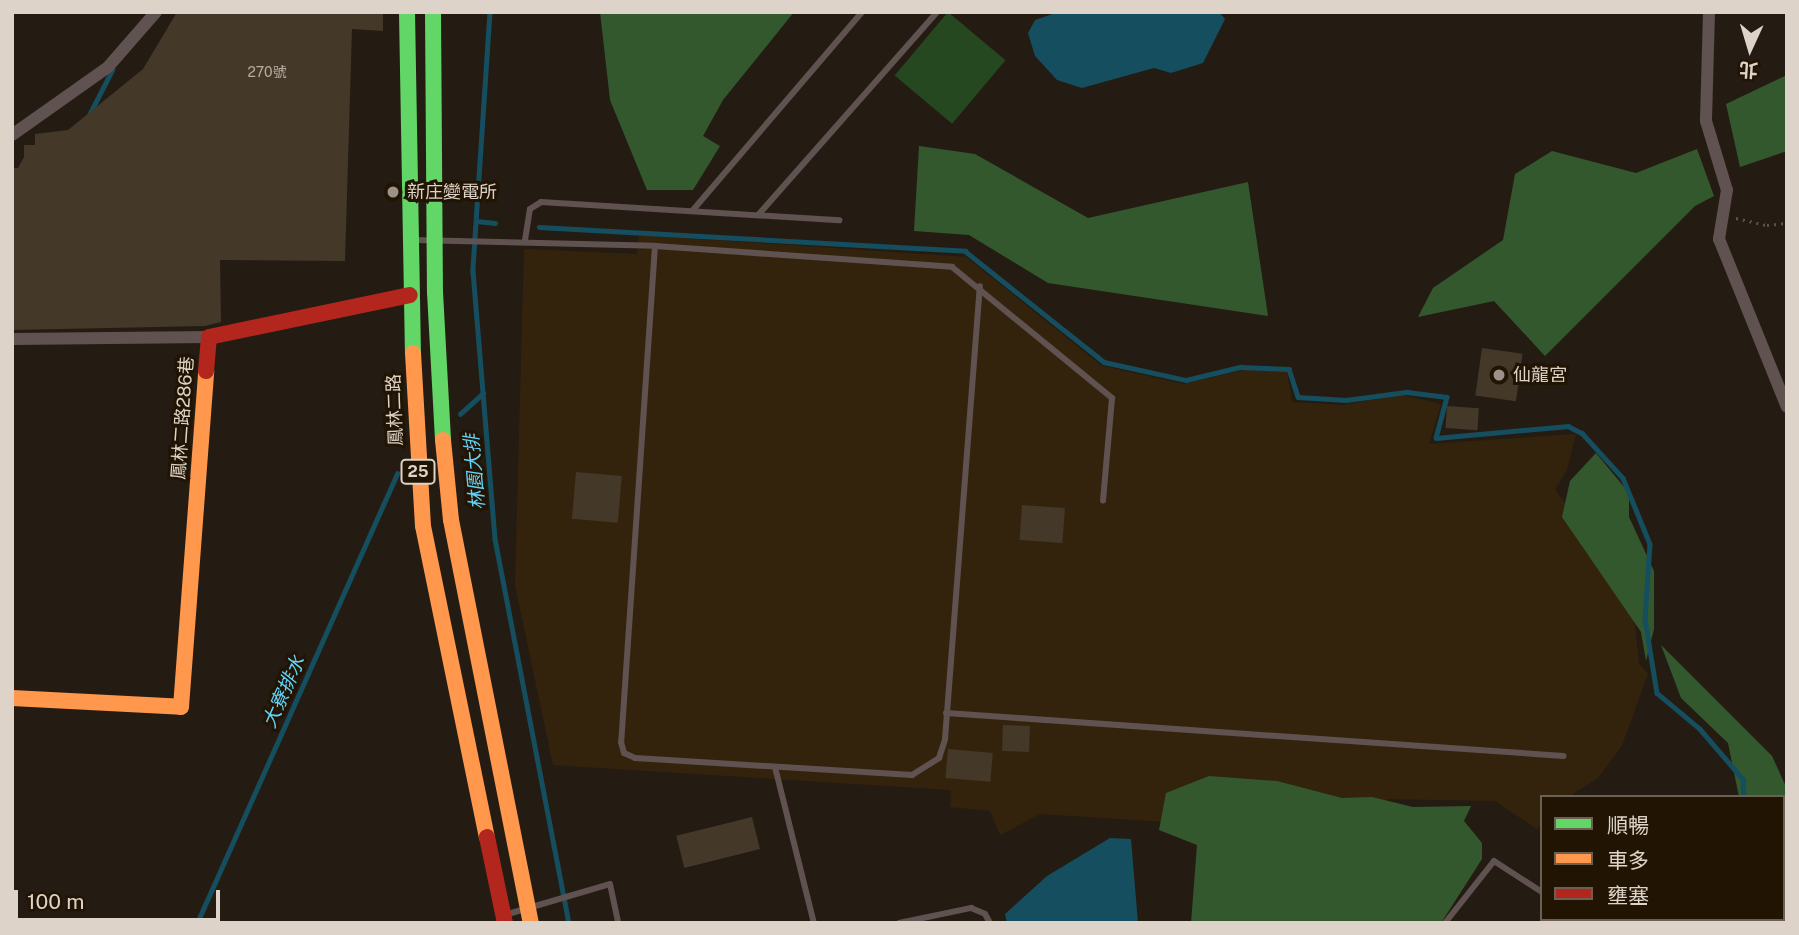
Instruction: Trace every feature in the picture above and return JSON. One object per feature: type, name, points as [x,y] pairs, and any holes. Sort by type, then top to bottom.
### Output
[{"type":"main road","name":"鳳林二路","points":[[407,12],[414,430],[423,526],[504,919]]},
{"type":"main road","name":"25","points":[[433,12],[440,240],[441,424],[451,520],[530,915]]},
{"type":"main road","name":"鳳林二路286巷","points":[[12,698],[181,707],[209,337],[410,295]]},
{"type":"street","points":[[12,135],[108,67],[156,12]]},
{"type":"street","points":[[1709,12],[1706,121],[1727,190],[1719,239],[1787,407]]},
{"type":"street","points":[[12,339],[209,337]]},
{"type":"lane","points":[[693,210],[862,12]]},
{"type":"lane","points":[[759,214],[937,12]]},
{"type":"lane","points":[[525,240],[530,209],[541,202],[839,220]]},
{"type":"lane","points":[[410,239],[525,240],[655,246],[952,267],[980,286],[1112,398],[1103,501]]},
{"type":"lane","points":[[655,246],[621,742],[624,753],[635,758],[912,775],[939,758],[946,713],[980,286]]},
{"type":"lane","points":[[946,713],[1564,756]]},
{"type":"lane","points":[[775,767],[814,923]]},
{"type":"lane","points":[[1445,923],[1494,861],[1540,891]]},
{"type":"lane","points":[[504,919],[530,915],[545,903],[610,884],[618,923]]},
{"type":"lane","points":[[900,923],[971,908],[985,914],[990,923]]},
{"type":"path","points":[[1722,215],[1767,225],[1787,223]]},
{"type":"shaded area","points":[[639,235],[966,257],[1102,366],[1184,384],[1245,370],[1287,371],[1292,402],[1343,405],[1401,395],[1441,404],[1429,444],[1576,434],[1567,470],[1555,490],[1619,572],[1635,624],[1639,664],[1648,674],[1622,745],[1598,778],[1571,795],[1540,795],[1540,825],[1537,829],[1495,801],[1387,799],[1379,813],[1278,829],[1040,814],[1000,835],[990,811],[950,807],[951,790],[553,765],[515,585],[524,249],[637,254]]},
{"type":"green space","points":[[600,12],[794,12],[723,100],[703,136],[720,146],[693,190],[647,190],[610,100]]},
{"type":"green space","points":[[948,12],[1005,60],[952,124],[895,76]]},
{"type":"green space","points":[[1787,75],[1787,151],[1740,167],[1726,104]]},
{"type":"green space","points":[[919,146],[975,154],[1088,218],[1248,182],[1268,316],[1048,283],[969,235],[914,231]]},
{"type":"green space","points":[[1697,149],[1714,196],[1695,206],[1545,356],[1494,301],[1418,317],[1433,288],[1503,240],[1515,174],[1552,151],[1636,173]]},
{"type":"green space","points":[[1596,453],[1629,493],[1629,517],[1654,571],[1654,629],[1646,661],[1641,632],[1562,517],[1570,481]]},
{"type":"green space","points":[[1661,645],[1772,756],[1787,789],[1787,912],[1785,795],[1739,795],[1728,743],[1681,698]]},
{"type":"green space","points":[[1209,776],[1277,781],[1342,798],[1372,797],[1413,807],[1471,806],[1464,821],[1482,843],[1482,859],[1441,923],[1191,923],[1197,845],[1159,830],[1166,793]]},
{"type":"green space","points":[[1594,921],[1705,923],[1596,923]]},
{"type":"water","points":[[1058,12],[1219,12],[1225,19],[1203,63],[1171,73],[1154,68],[1082,88],[1057,80],[1035,56],[1028,33],[1035,20]]},
{"type":"water","points":[[1110,838],[1131,839],[1138,923],[1007,923],[1005,914],[1047,876]]},
{"type":"building","points":[[177,12],[383,12],[383,31],[352,29],[345,261],[220,260],[221,322],[205,326],[12,330],[12,168],[18,168],[24,157],[24,145],[35,145],[35,134],[68,130],[143,69]]},
{"type":"building","name":"仙龍宮","points":[[1482,348],[1523,354],[1516,401],[1475,396]]},
{"type":"building","points":[[1447,406],[1479,408],[1477,430],[1445,428]]},
{"type":"building","points":[[576,472],[622,476],[618,523],[572,519]]},
{"type":"building","points":[[1022,505],[1065,508],[1062,543],[1020,540]]},
{"type":"building","points":[[1003,725],[1030,726],[1029,752],[1002,751]]},
{"type":"building","points":[[948,749],[993,753],[990,782],[945,778]]},
{"type":"building","points":[[752,817],[760,849],[684,868],[676,836]]},
{"type":"waterway","name":"林園大排","points":[[490,12],[473,271],[495,539],[569,923]]},
{"type":"waterway","points":[[89,115],[112,70]]},
{"type":"waterway","points":[[476,221],[495,223]]},
{"type":"waterway","points":[[539,227],[965,251],[1104,362],[1186,380],[1240,367],[1289,369],[1298,397],[1346,400],[1407,392],[1447,397],[1436,438],[1568,426],[1582,433],[1623,478],[1650,544],[1645,619],[1657,693],[1700,729],[1743,779],[1744,795]]},
{"type":"waterway","points":[[460,414],[483,393]]},
{"type":"waterway","name":"大寮排水","points":[[197,923],[397,474]]},
{"type":"traffic: fast","points":[[407,12],[413,353]]},
{"type":"traffic: fast","points":[[433,12],[435,292],[443,440]]},
{"type":"traffic: slow","points":[[413,353],[423,526],[487,837]]},
{"type":"traffic: slow","points":[[12,698],[181,707],[206,371]]},
{"type":"traffic: slow","points":[[443,440],[451,520],[531,923]]},
{"type":"traffic: jam","points":[[206,371],[209,337],[410,295]]},
{"type":"traffic: jam","points":[[487,837],[505,923]]},
{"type":"place","name":"新庄變電所","points":[[393,192]]},
{"type":"place","name":"仙龍宮","points":[[1499,375]]}]
